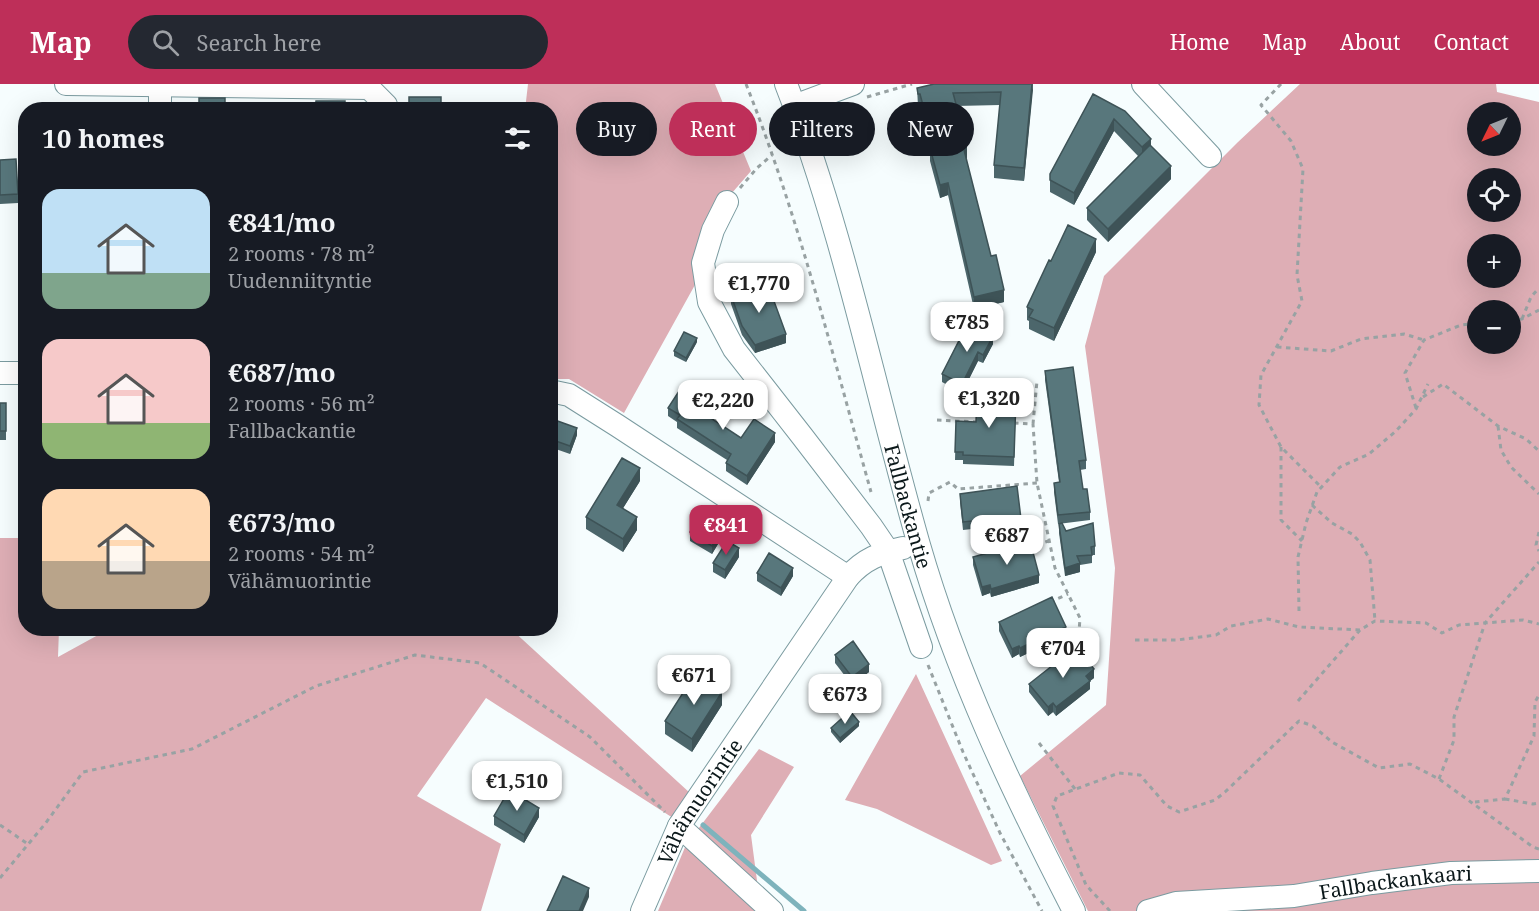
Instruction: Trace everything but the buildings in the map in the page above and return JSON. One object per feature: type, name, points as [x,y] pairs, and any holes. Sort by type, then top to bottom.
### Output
[{"type":"street","points":[[66,84],[369,88],[383,102]]},
{"type":"street","name":"Fallbackantie","points":[[786,84],[793,102]]},
{"type":"street","points":[[805,102],[853,84]]},
{"type":"street","points":[[1143,84],[1210,156]]},
{"type":"street","points":[[160,86],[160,102]]},
{"type":"street","name":"Fallbackantie","points":[[811,156],[826,201],[919,544],[954,650],[1027,820],[1074,911]]},
{"type":"street","points":[[727,202],[713,230],[703,263],[709,302],[734,349],[888,551],[921,647]]},
{"type":"street","points":[[0,373],[18,373]]},
{"type":"street","points":[[558,393],[569,395],[579,401],[848,577]]},
{"type":"street","name":"Vähämuorintie","points":[[642,911],[679,826],[848,577],[860,564],[888,551],[919,544]]},
{"type":"street","points":[[679,826],[772,911]]},
{"type":"street","name":"Fallbackankaari","points":[[1148,911],[1176,903],[1294,896],[1451,873],[1539,871]]},
{"type":"path","points":[[746,84],[769,147]]},
{"type":"path","points":[[1281,84],[1261,105],[1291,141],[1303,169],[1298,275],[1302,301],[1262,375],[1259,405],[1281,447],[1321,487]]},
{"type":"path","points":[[727,202],[771,156]]},
{"type":"path","points":[[772,156],[871,491]]},
{"type":"path","points":[[1522,319],[1531,297],[1539,288]]},
{"type":"path","points":[[1522,319],[1539,310]]},
{"type":"path","points":[[1416,409],[1405,374],[1424,340],[1467,324]]},
{"type":"path","points":[[1277,347],[1331,351],[1360,339],[1404,334],[1424,340]]},
{"type":"path","points":[[1037,381],[1033,424],[1037,483],[1055,568],[1080,618],[1078,646],[1070,653]]},
{"type":"path","points":[[1299,611],[1298,557],[1306,523],[1317,492],[1340,467],[1369,454],[1396,431],[1416,409],[1428,384]]},
{"type":"path","points":[[1422,398],[1443,384],[1498,426],[1526,439],[1539,451]]},
{"type":"path","points":[[937,420],[985,422]]},
{"type":"path","points":[[1009,423],[1033,424]]},
{"type":"path","points":[[1498,426],[1501,450],[1511,467],[1539,494]]},
{"type":"path","points":[[1281,447],[1281,520],[1302,541]]},
{"type":"path","points":[[950,482],[958,489],[1037,483]]},
{"type":"path","points":[[1312,505],[1332,523],[1352,534],[1360,542],[1370,560],[1375,621]]},
{"type":"path","points":[[1539,532],[1537,544],[1539,551]]},
{"type":"path","points":[[1028,547],[1049,541]]},
{"type":"path","points":[[1439,779],[1454,740],[1454,717],[1485,623],[1539,562]]},
{"type":"path","points":[[1048,603],[1068,594]]},
{"type":"path","points":[[1135,640],[1177,640],[1216,635],[1231,626],[1268,619],[1299,627],[1360,630]]},
{"type":"path","points":[[1298,700],[1360,630],[1375,621],[1426,623],[1442,633],[1459,625],[1523,620],[1539,624]]},
{"type":"path","points":[[921,647],[963,752],[1000,832],[1042,911]]},
{"type":"path","points":[[0,878],[83,772],[192,749],[316,686],[415,655],[480,663],[590,737],[679,826]]},
{"type":"path","points":[[1505,799],[1534,736],[1535,702],[1539,695]]},
{"type":"path","points":[[1110,911],[1086,885],[1053,806],[1057,796],[1119,773],[1140,776],[1167,806],[1179,812],[1215,800],[1299,721],[1313,726],[1332,742],[1379,768],[1410,764],[1439,779],[1533,847],[1539,849]]},
{"type":"path","points":[[1039,742],[1075,789]]},
{"type":"path","points":[[1473,802],[1505,799],[1539,803]]},
{"type":"path","points":[[0,825],[28,844]]},
{"type":"shaded area","points":[[528,84],[715,84],[722,102],[669,102],[669,156],[745,156],[751,171],[725,201],[701,274],[624,413],[569,379],[558,379],[558,102],[526,102]]},
{"type":"shaded area","points":[[1300,84],[1496,84],[1497,92],[1539,102],[1539,911],[1088,911],[1020,776],[1106,705],[1115,568],[1085,346],[1104,276],[1238,142]]},
{"type":"shaded area","points":[[0,538],[18,538],[18,636],[59,636],[58,657],[96,636],[519,636],[690,793],[673,818],[486,698],[417,796],[501,844],[481,911],[0,911]]},
{"type":"shaded area","points":[[916,674],[1002,861],[991,865],[877,809],[845,800]]},
{"type":"shaded area","points":[[759,749],[794,767],[751,835],[761,911],[658,911],[686,845]]},
{"type":"waterway","points":[[703,825],[804,911]]}]
